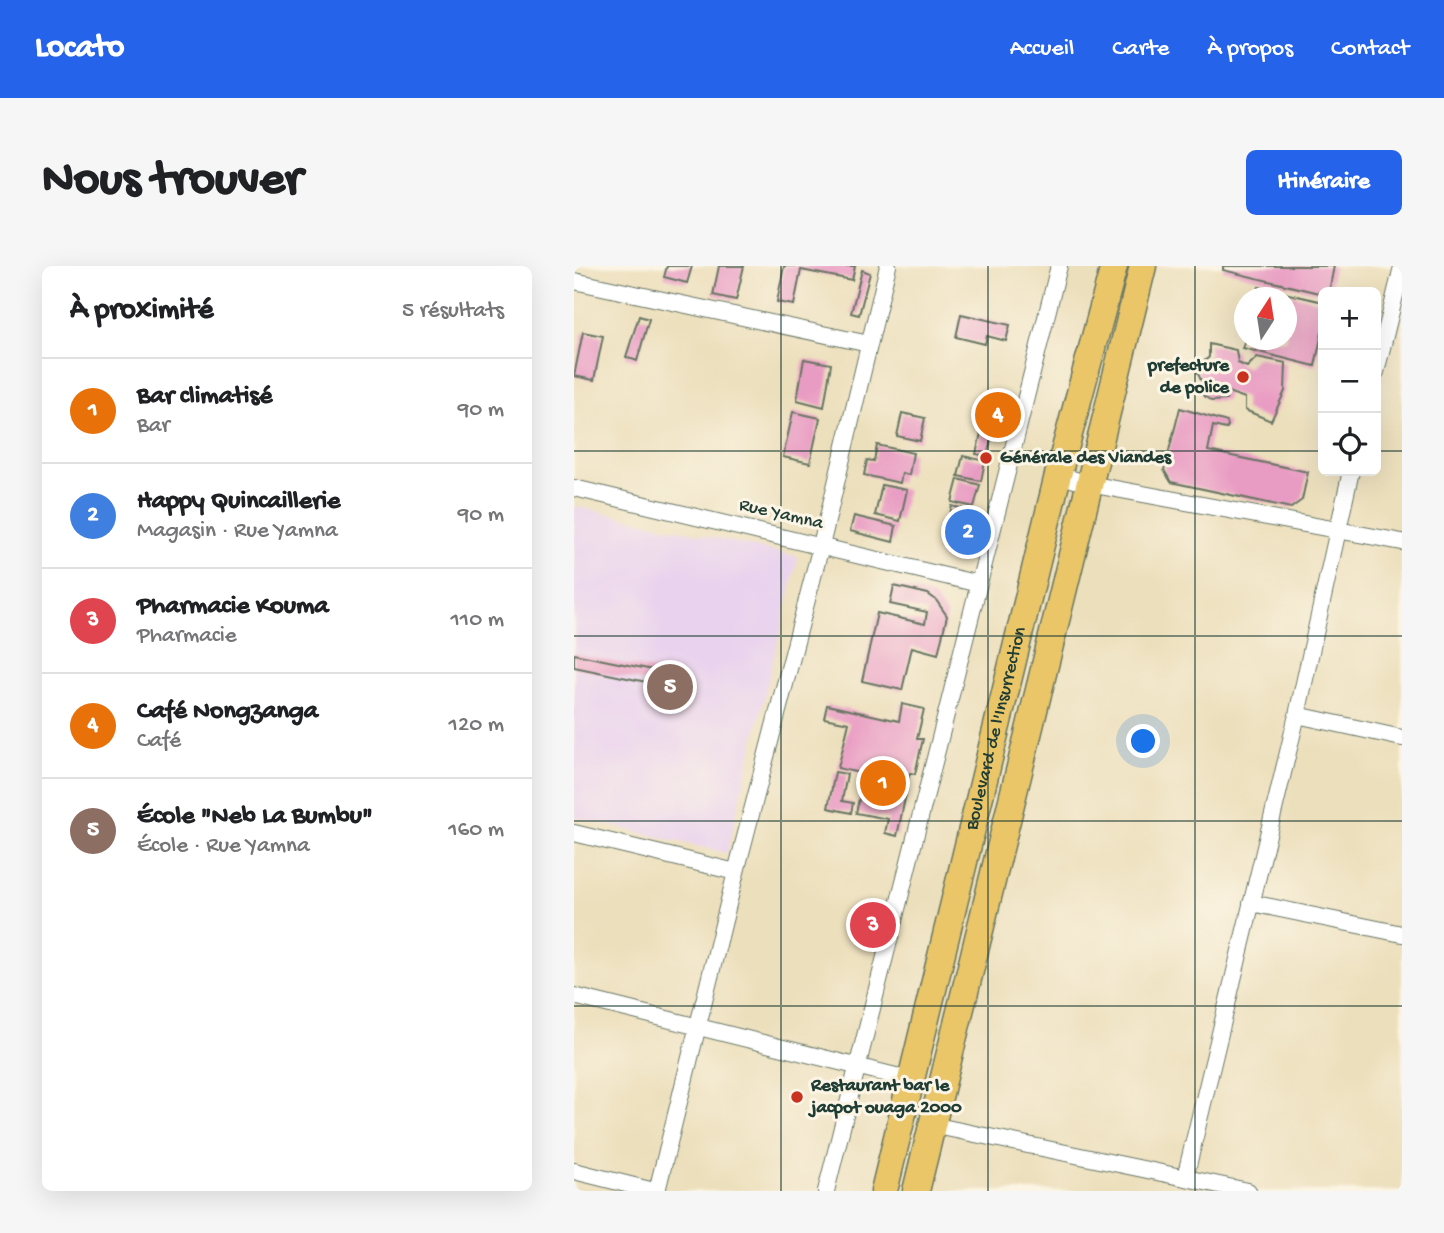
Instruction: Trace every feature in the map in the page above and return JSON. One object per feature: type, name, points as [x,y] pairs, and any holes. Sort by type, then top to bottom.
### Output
[{"type":"main road","name":"Boulevard de l'Insurrection","points":[[884,1191],[1058,475],[1114,266]]},
{"type":"main road","name":"Boulevard de l'Insurrection","points":[[916,1191],[1143,266]]},
{"type":"street","points":[[574,1171],[655,1191],[821,546],[888,266]]},
{"type":"street","points":[[826,1191],[1059,266]]},
{"type":"street","points":[[1381,352],[1402,267]]},
{"type":"street","points":[[574,281],[869,344]]},
{"type":"street","points":[[1058,475],[1089,484],[1402,542]]},
{"type":"street","points":[[1185,1178],[1297,715],[1350,476]]},
{"type":"street","name":"Rue Yamna","points":[[574,488],[979,584]]},
{"type":"street","points":[[1297,715],[1402,738]]},
{"type":"street","points":[[574,833],[736,872]]},
{"type":"street","points":[[1251,903],[1402,934]]},
{"type":"street","points":[[574,996],[912,1080]]},
{"type":"street","points":[[932,1125],[1248,1191]]},
{"type":"shaded area","points":[[574,506],[798,557],[727,853],[574,817]]},
{"type":"building","points":[[667,266],[692,266],[687,283],[664,277]]},
{"type":"building","points":[[719,266],[744,266],[736,300],[713,295]]},
{"type":"building","points":[[784,266],[855,266],[852,280],[801,270],[794,305],[777,302]]},
{"type":"building","points":[[1223,266],[1334,266],[1330,287],[1318,287],[1318,293],[1223,270]]},
{"type":"building","points":[[862,270],[870,273],[859,315],[851,313]]},
{"type":"building","points":[[1297,296],[1318,301],[1318,352],[1315,366],[1251,350],[1297,350]]},
{"type":"building","points":[[961,314],[1010,325],[1006,341],[987,336],[985,344],[956,337]]},
{"type":"building","points":[[639,316],[649,319],[637,361],[626,357]]},
{"type":"building","points":[[583,332],[603,336],[594,380],[574,376]]},
{"type":"building","name":"prefecture de police","points":[[1209,344],[1236,350],[1238,363],[1247,367],[1257,357],[1286,363],[1285,391],[1271,421],[1245,410],[1245,398],[1228,392],[1226,400],[1211,401],[1199,392],[1203,385],[1196,369],[1209,357]]},
{"type":"building","points":[[804,359],[831,364],[824,407],[797,400]]},
{"type":"building","points":[[1180,408],[1227,422],[1226,429],[1213,426],[1208,451],[1308,472],[1302,500],[1291,508],[1171,482],[1164,470]]},
{"type":"building","points":[[793,412],[820,418],[810,463],[783,457]]},
{"type":"building","points":[[902,413],[925,418],[920,441],[897,436]]},
{"type":"building","points":[[982,429],[993,431],[987,456],[976,454]]},
{"type":"building","points":[[877,445],[913,453],[909,475],[902,473],[900,483],[864,475],[867,460],[874,461]]},
{"type":"building","points":[[963,456],[985,461],[981,481],[958,476]]},
{"type":"building","points":[[958,479],[980,485],[974,507],[952,502]]},
{"type":"building","points":[[882,485],[907,490],[900,521],[875,515]]},
{"type":"building","points":[[952,506],[972,511],[964,542],[944,537]]},
{"type":"building","points":[[854,516],[896,526],[893,542],[850,531]]},
{"type":"building","points":[[894,586],[928,594],[936,600],[947,616],[938,654],[912,647],[902,690],[862,681],[877,613],[925,624],[927,612],[890,604]]},
{"type":"building","points":[[574,654],[658,671],[656,684],[574,667]]},
{"type":"building","points":[[902,704],[924,709],[917,739],[923,739],[915,774],[910,773],[907,784],[838,768],[849,723],[824,718],[827,705],[899,721]]},
{"type":"building","points":[[835,772],[847,774],[842,801],[853,803],[851,813],[828,808]]},
{"type":"building","points":[[863,780],[907,789],[897,836],[885,833],[888,819],[856,813]]},
{"type":"place","name":"prefecture de police","points":[[1243,377]]},
{"type":"place","name":"Café Nongzanga","points":[[998,415]]},
{"type":"place","name":"Générale des Viandes","points":[[986,458]]},
{"type":"place","name":"Happy Quincaillerie","points":[[968,532]]},
{"type":"place","name":"École \"Neb La Bumbu\"","points":[[670,687]]},
{"type":"place","name":"Bar climatisé","points":[[883,783]]},
{"type":"place","name":"Pharmacie Kouma","points":[[873,925]]},
{"type":"place","name":"Restaurant bar le jacpot ouaga 2000","points":[[797,1097]]}]
